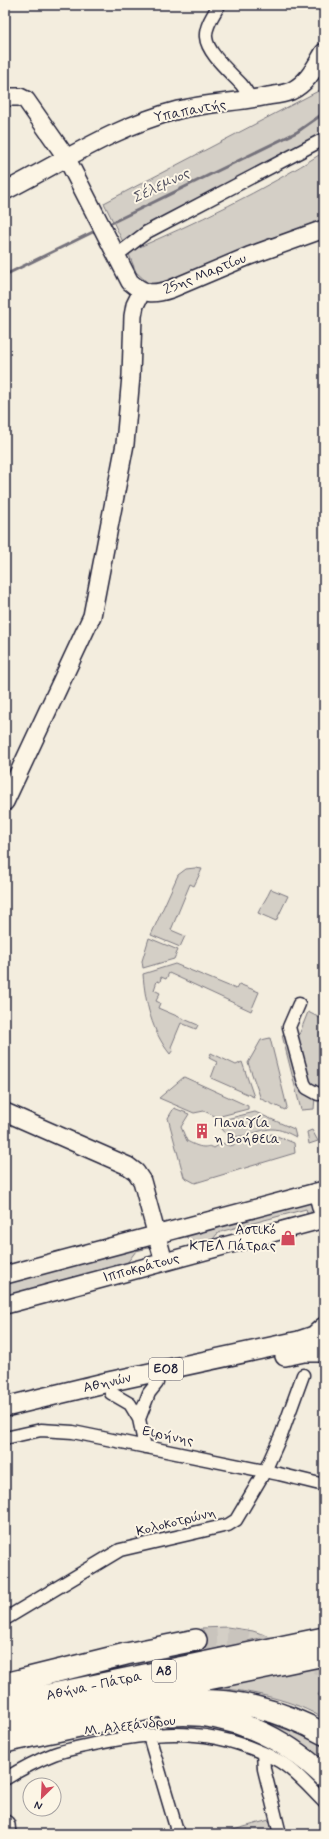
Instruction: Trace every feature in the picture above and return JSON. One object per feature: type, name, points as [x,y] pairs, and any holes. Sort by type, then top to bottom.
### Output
[{"type":"highway","name":"Αθήνα - Πάτρα","points":[[5,1704],[324,1638]]},
{"type":"highway","points":[[5,1684],[126,1654],[196,1640]]},
{"type":"highway","name":"Αθήνα - Πάτρα","points":[[5,1722],[324,1655]]},
{"type":"highway","points":[[5,1742],[108,1719],[147,1708],[182,1702],[215,1702],[244,1705],[271,1711],[302,1722],[324,1734]]},
{"type":"highway","points":[[108,1719],[178,1715],[213,1718],[233,1722],[254,1729],[290,1748],[310,1762],[324,1776]]},
{"type":"main road","name":"Αθηνών","points":[[5,1407],[135,1376],[299,1341],[314,1336],[324,1327]]},
{"type":"main road","name":"Αθηνών","points":[[5,1419],[111,1393],[294,1354],[315,1351],[324,1352]]},
{"type":"street","points":[[219,5],[207,28],[206,36],[208,43],[214,54],[242,85],[251,100]]},
{"type":"street","name":"Υπαπαντής","points":[[5,190],[66,157],[145,120],[194,107],[251,100],[291,91],[304,82],[312,73],[324,52]]},
{"type":"street","points":[[5,97],[20,97],[26,100],[66,157]]},
{"type":"street","points":[[114,248],[148,232],[324,139]]},
{"type":"street","name":"25ης Μαρτίου","points":[[66,157],[114,248],[130,282],[142,291],[158,294],[171,290],[249,256],[324,229]]},
{"type":"street","points":[[5,802],[92,616],[125,444],[131,376],[133,316],[135,305],[142,291]]},
{"type":"street","points":[[299,1004],[289,1027],[304,1084],[307,1088],[318,1094]]},
{"type":"street","points":[[5,1112],[128,1166],[136,1172],[146,1191],[164,1262]]},
{"type":"street","points":[[320,1191],[324,1219]]},
{"type":"street","name":"Ιπποκράτους","points":[[5,1275],[320,1191]]},
{"type":"street","name":"Ιπποκράτους","points":[[5,1305],[324,1219]]},
{"type":"street","name":"Κολοκοτρώνη","points":[[5,1619],[120,1550],[228,1525],[236,1520],[265,1471],[282,1433],[303,1375]]},
{"type":"street","points":[[139,1419],[148,1393],[157,1383]]},
{"type":"street","points":[[111,1393],[130,1404],[139,1419],[145,1447]]},
{"type":"street","name":"Ειρήνης","points":[[5,1438],[28,1432],[57,1430],[265,1471],[324,1485]]},
{"type":"street","name":"Μ. Αλεξάνδρου","points":[[5,1779],[19,1769],[55,1753],[103,1742],[149,1736],[195,1735],[220,1739],[263,1753],[281,1762],[324,1802]]},
{"type":"street","points":[[149,1736],[178,1834]]},
{"type":"street","points":[[263,1753],[264,1769],[280,1834]]},
{"type":"shaded area","points":[[324,88],[324,131],[299,148],[124,244],[104,203]]},
{"type":"shaded area","points":[[324,152],[324,224],[164,284],[149,284],[136,272],[128,252],[179,230],[228,206],[277,180]]},
{"type":"shaded area","points":[[186,869],[202,869],[194,886],[190,884],[171,930],[185,936],[180,947],[151,935],[178,875]]},
{"type":"shaded area","points":[[271,889],[288,896],[276,921],[258,913]]},
{"type":"shaded area","points":[[149,938],[178,950],[174,959],[143,968],[142,961]]},
{"type":"shaded area","points":[[175,964],[236,989],[239,984],[259,992],[251,1011],[169,973],[166,979],[161,977],[160,982],[157,981],[154,990],[160,993],[156,1001],[160,1003],[158,1008],[198,1025],[196,1029],[181,1023],[171,1047],[173,1050],[170,1054],[158,1036],[150,1016],[143,974]]},
{"type":"shaded area","points":[[308,1012],[324,1020],[324,1075],[317,1090],[311,1087],[297,1040]]},
{"type":"shaded area","points":[[286,1034],[315,1097],[314,1109],[301,1110],[282,1035]]},
{"type":"shaded area","points":[[270,1038],[287,1107],[285,1110],[261,1099],[248,1063],[261,1040]]},
{"type":"shaded area","points":[[211,1053],[236,1065],[242,1062],[254,1097],[211,1078],[217,1062],[209,1058]]},
{"type":"shaded area","points":[[184,1077],[248,1106],[248,1109],[217,1117],[204,1111],[194,1113],[159,1098]]},
{"type":"shaded area","points":[[174,1108],[189,1114],[181,1127],[187,1141],[197,1146],[210,1146],[214,1148],[222,1143],[230,1146],[272,1134],[294,1143],[295,1153],[195,1183],[184,1177],[168,1118]]},
{"type":"shaded area","points":[[255,1112],[294,1129],[296,1137],[281,1130],[275,1129],[232,1136],[226,1134],[221,1129],[226,1119]]},
{"type":"shaded area","points":[[312,1130],[318,1141],[309,1144],[307,1132]]},
{"type":"shaded area","points":[[311,1199],[315,1210],[307,1212],[306,1209],[223,1231],[217,1234],[210,1243],[196,1243],[185,1236]]},
{"type":"shaded area","points":[[147,1241],[153,1247],[136,1251],[127,1263],[78,1278],[5,1297],[5,1279]]},
{"type":"shaded area","points":[[227,1627],[253,1631],[268,1636],[202,1652],[202,1628]]},
{"type":"shaded area","points":[[324,1663],[324,1685],[318,1695],[322,1697],[324,1693],[324,1719],[312,1712],[286,1702],[244,1691],[217,1688]]},
{"type":"shaded area","points":[[236,1713],[306,1736],[324,1746],[324,1762],[287,1737]]},
{"type":"shaded area","points":[[269,1820],[273,1834],[219,1834]]},
{"type":"waterway","name":"Σέλεμνος","points":[[107,225],[297,132],[324,113]]},
{"type":"waterway","name":"Σέλεμνος","points":[[5,275],[97,230]]},
{"type":"tunnel","points":[[196,1640],[226,1639],[254,1643],[324,1666]]},
{"type":"place","name":"Παναγία η Βοήθεια","points":[[202,1131]]},
{"type":"place","name":"Αστικό ΚΤΕΛ Πάτρας","points":[[288,1238]]}]
